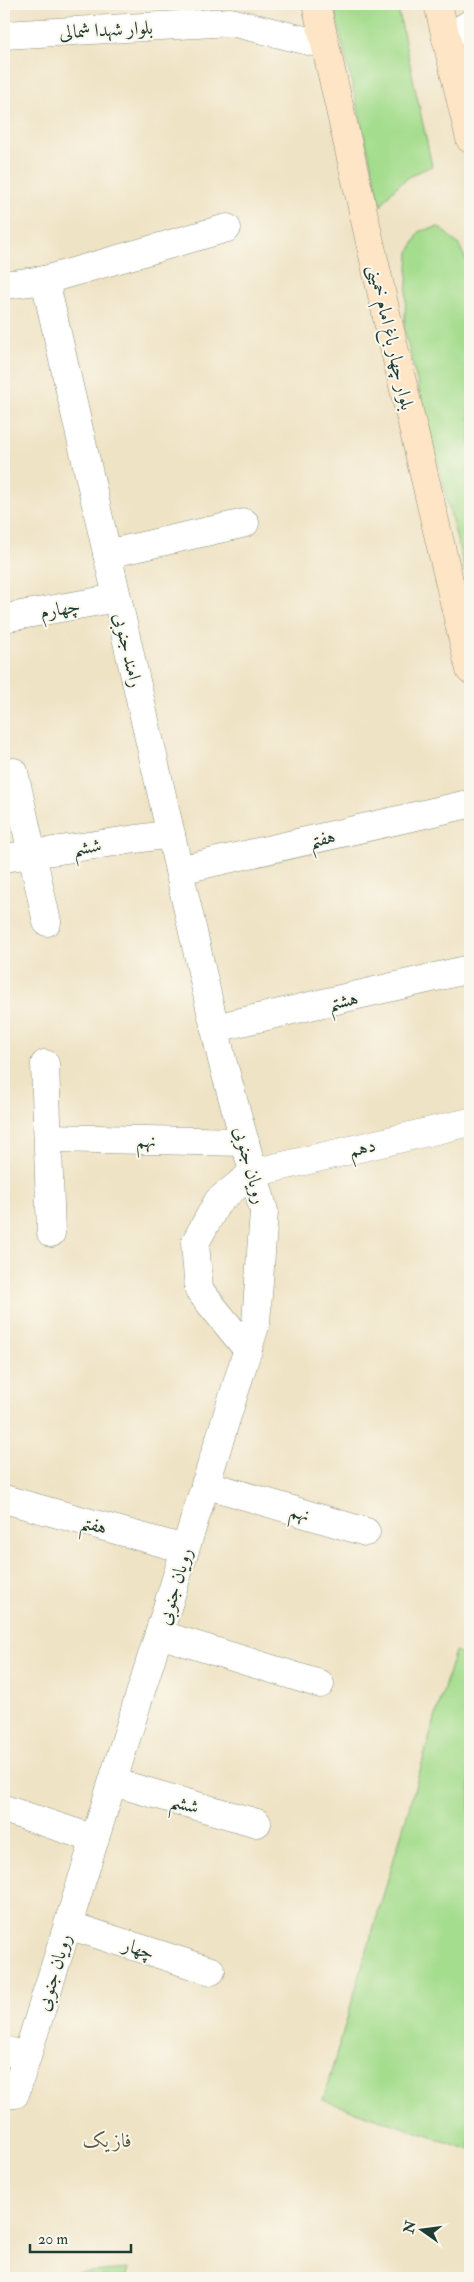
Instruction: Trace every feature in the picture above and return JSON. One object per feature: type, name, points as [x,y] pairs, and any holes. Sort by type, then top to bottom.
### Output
[{"type":"main road","name":"بلوار چهار باغ امام خمینی","points":[[316,4],[470,670]]},
{"type":"main road","points":[[438,4],[470,139]]},
{"type":"street","name":"بلوار شهدا شمالی","points":[[4,35],[239,13],[325,44]]},
{"type":"street","points":[[446,38],[470,24]]},
{"type":"street","points":[[4,285],[46,280],[227,228]]},
{"type":"street","name":"رامند جنوبی","points":[[46,280],[222,1060]]},
{"type":"street","points":[[107,554],[244,523]]},
{"type":"street","name":"چهارم","points":[[4,618],[117,598]]},
{"type":"street","points":[[14,772],[47,922]]},
{"type":"street","name":"هفتم","points":[[179,870],[464,805]]},
{"type":"street","name":"ششم","points":[[4,858],[171,834]]},
{"type":"street","name":"هشتم","points":[[215,1028],[470,969]]},
{"type":"street","name":"رویان جنوبی","points":[[4,2095],[15,2094],[15,2054],[68,1925],[256,1323],[264,1211],[222,1060]]},
{"type":"street","points":[[45,1064],[51,1233]]},
{"type":"street","name":"دهم","points":[[254,1173],[470,1122]]},
{"type":"street","name":"نهم","points":[[48,1138],[244,1142]]},
{"type":"street","points":[[248,1350],[199,1290],[195,1244],[218,1201],[254,1173]]},
{"type":"street","name":"نهم","points":[[206,1484],[366,1532]]},
{"type":"street","name":"هفتم","points":[[4,1499],[185,1549]]},
{"type":"street","points":[[159,1634],[320,1684]]},
{"type":"street","name":"ششم","points":[[113,1782],[257,1823]]},
{"type":"street","points":[[4,1808],[95,1839]]},
{"type":"street","name":"چهار","points":[[68,1925],[211,1971]]},
{"type":"green space","points":[[333,4],[397,4],[432,166],[416,173],[397,186],[381,206]]},
{"type":"green space","points":[[439,227],[459,245],[470,269],[470,592],[404,329],[409,252],[420,231]]},
{"type":"green space","points":[[455,1651],[470,1657],[470,2150],[323,2100]]},
{"type":"green space","points":[[128,2269],[125,2278],[10,2278]]},
{"type":"district","name":"فاز یک","points":[[107,2140]]}]
